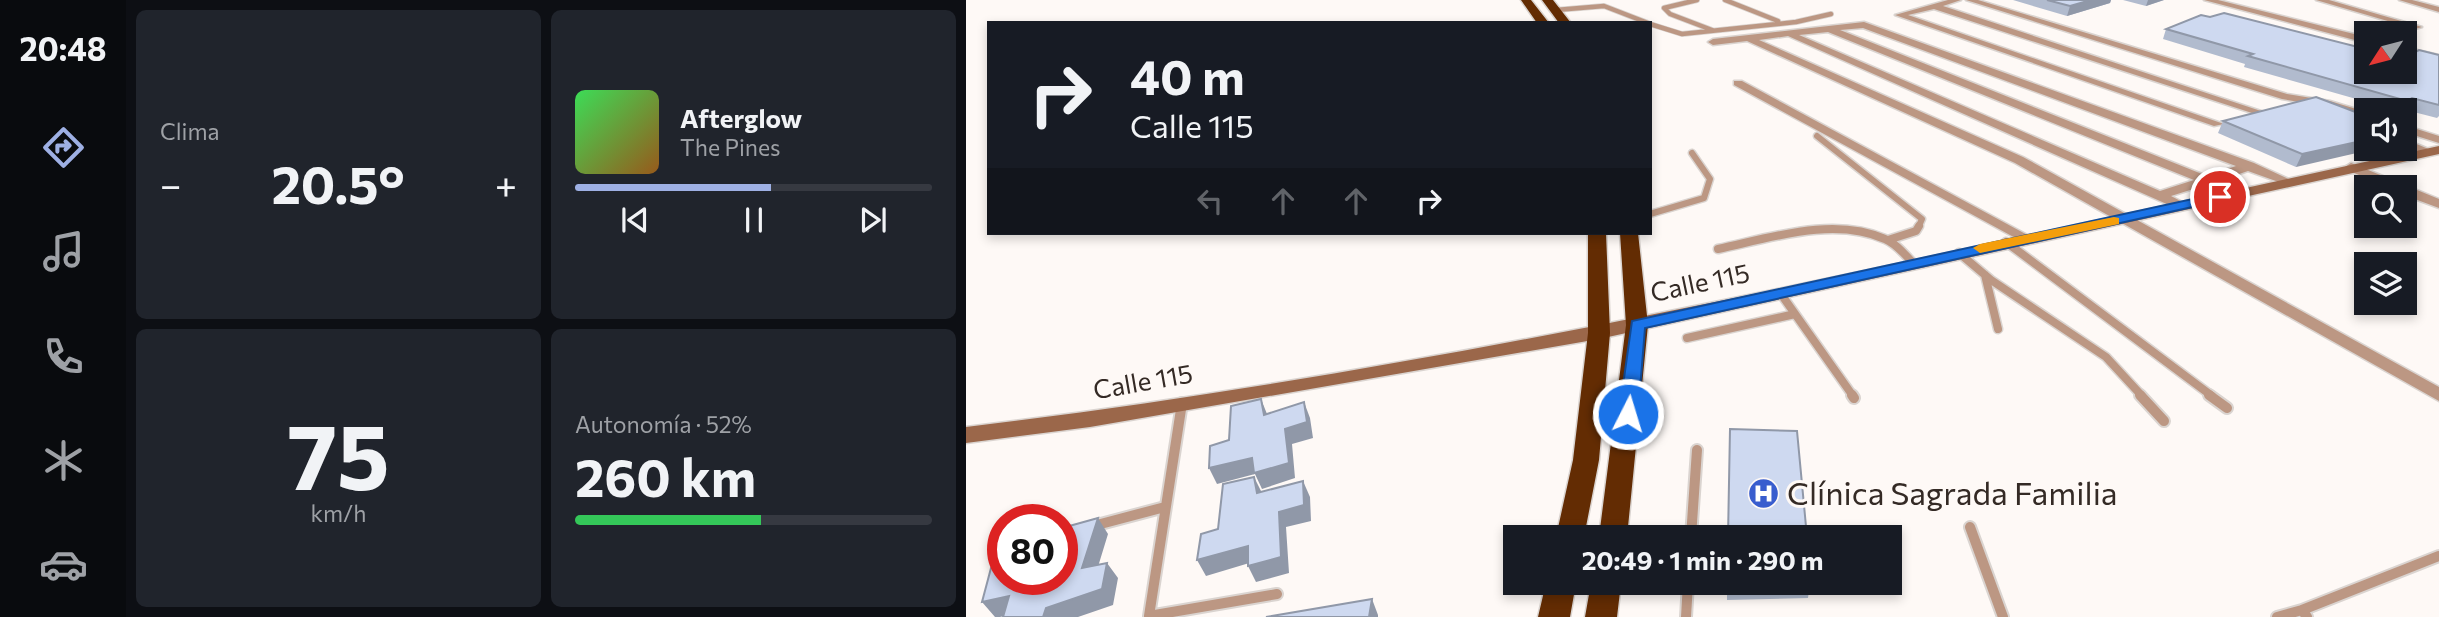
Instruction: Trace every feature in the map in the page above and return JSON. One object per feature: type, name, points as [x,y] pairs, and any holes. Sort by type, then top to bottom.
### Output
[{"type":"highway","points":[[1526,0],[1542,21]]},
{"type":"highway","points":[[1547,0],[1564,21]]},
{"type":"highway","points":[[1572,525],[1586,460],[1599,333],[1597,235]]},
{"type":"highway","points":[[1614,525],[1637,325],[1629,235]]},
{"type":"highway","points":[[1554,617],[1559,595]]},
{"type":"highway","points":[[1601,617],[1604,595]]},
{"type":"street","points":[[1957,0],[1899,15],[2218,124]]},
{"type":"street","points":[[1970,0],[2286,97],[2354,111]]},
{"type":"street","points":[[2208,0],[2354,37]]},
{"type":"street","points":[[2320,0],[2418,27]]},
{"type":"street","points":[[2403,0],[2439,10]]},
{"type":"street","points":[[1934,6],[2259,112]]},
{"type":"street","points":[[1713,36],[1748,38],[1864,25],[2287,181]]},
{"type":"street","points":[[1827,28],[2238,193]]},
{"type":"street","points":[[1789,33],[2183,205]]},
{"type":"street","points":[[1748,38],[2019,160],[2439,395]]},
{"type":"street","points":[[2050,66],[2109,43]]},
{"type":"street","points":[[2417,53],[2439,58]]},
{"type":"street","points":[[1738,83],[2025,238]]},
{"type":"street","points":[[2417,136],[2435,147]]},
{"type":"street","name":"Calle 115","points":[[966,435],[1090,420],[1599,333],[2006,242],[2126,219],[2435,147]]},
{"type":"street","points":[[2161,195],[2250,166]]},
{"type":"street","points":[[2350,167],[2369,175]]},
{"type":"street","points":[[2417,195],[2439,204]]},
{"type":"lane","points":[[1697,0],[1664,8],[1670,14],[1713,36]]},
{"type":"lane","points":[[1725,0],[1780,22]]},
{"type":"lane","points":[[1556,9],[1607,5],[1645,21]]},
{"type":"lane","points":[[1652,24],[1682,34],[1713,36],[1832,14]]},
{"type":"lane","points":[[2333,112],[2344,117]]},
{"type":"lane","points":[[1817,136],[1922,219],[1916,231],[1888,240]]},
{"type":"lane","points":[[2417,144],[2435,147]]},
{"type":"lane","points":[[1652,213],[1704,198],[1710,179],[1692,153]]},
{"type":"lane","points":[[1717,248],[1819,230],[1872,233],[1888,240],[1914,264]]},
{"type":"lane","points":[[2006,242],[2227,408]]},
{"type":"lane","points":[[1959,253],[1985,275],[2106,357],[2164,421]]},
{"type":"lane","points":[[1985,275],[1998,329]]},
{"type":"lane","points":[[1781,294],[1854,398]]},
{"type":"lane","points":[[1688,338],[1795,313]]},
{"type":"lane","points":[[1182,403],[1149,616],[1277,594]]},
{"type":"lane","points":[[1692,525],[1696,450]]},
{"type":"lane","points":[[1078,529],[1164,507]]},
{"type":"lane","points":[[1970,527],[2003,617]]},
{"type":"lane","points":[[2277,617],[2304,614],[2439,556]]},
{"type":"lane","points":[[1686,617],[1687,595]]},
{"type":"building","points":[[2047,0],[2091,0],[2070,6]]},
{"type":"building","points":[[2224,13],[2354,46],[2354,84],[2417,84],[2417,51],[2439,55],[2439,105],[2417,98],[2396,98],[2248,56],[2253,54],[2166,29],[2201,15],[2210,17]]},
{"type":"building","points":[[2316,97],[2354,111],[2354,143],[2302,154],[2223,121]]},
{"type":"building","points":[[1261,399],[1264,415],[1304,402],[1307,422],[1285,429],[1289,463],[1254,473],[1252,458],[1209,468],[1210,446],[1229,440],[1231,406]]},
{"type":"building","name":"Clínica Sagrada Familia","points":[[1730,429],[1797,431],[1806,525],[1728,525]]},
{"type":"building","points":[[1254,477],[1257,493],[1303,481],[1304,505],[1279,512],[1281,557],[1248,566],[1248,546],[1197,560],[1201,534],[1218,529],[1223,484]]},
{"type":"building","points":[[1098,518],[1082,568],[1107,563],[1102,589],[1046,608],[1043,617],[1003,617],[1009,596],[982,602],[987,583],[987,595],[1078,595],[1078,524]]},
{"type":"building","points":[[1372,599],[1369,617],[1266,617]]},
{"type":"slow traffic","points":[[1980,248],[2114,221]]},
{"type":"place","name":"Clínica Sagrada Familia","points":[[1764,494]]},
{"type":"route","points":[[1628,414],[1637,325],[2220,197]]}]
